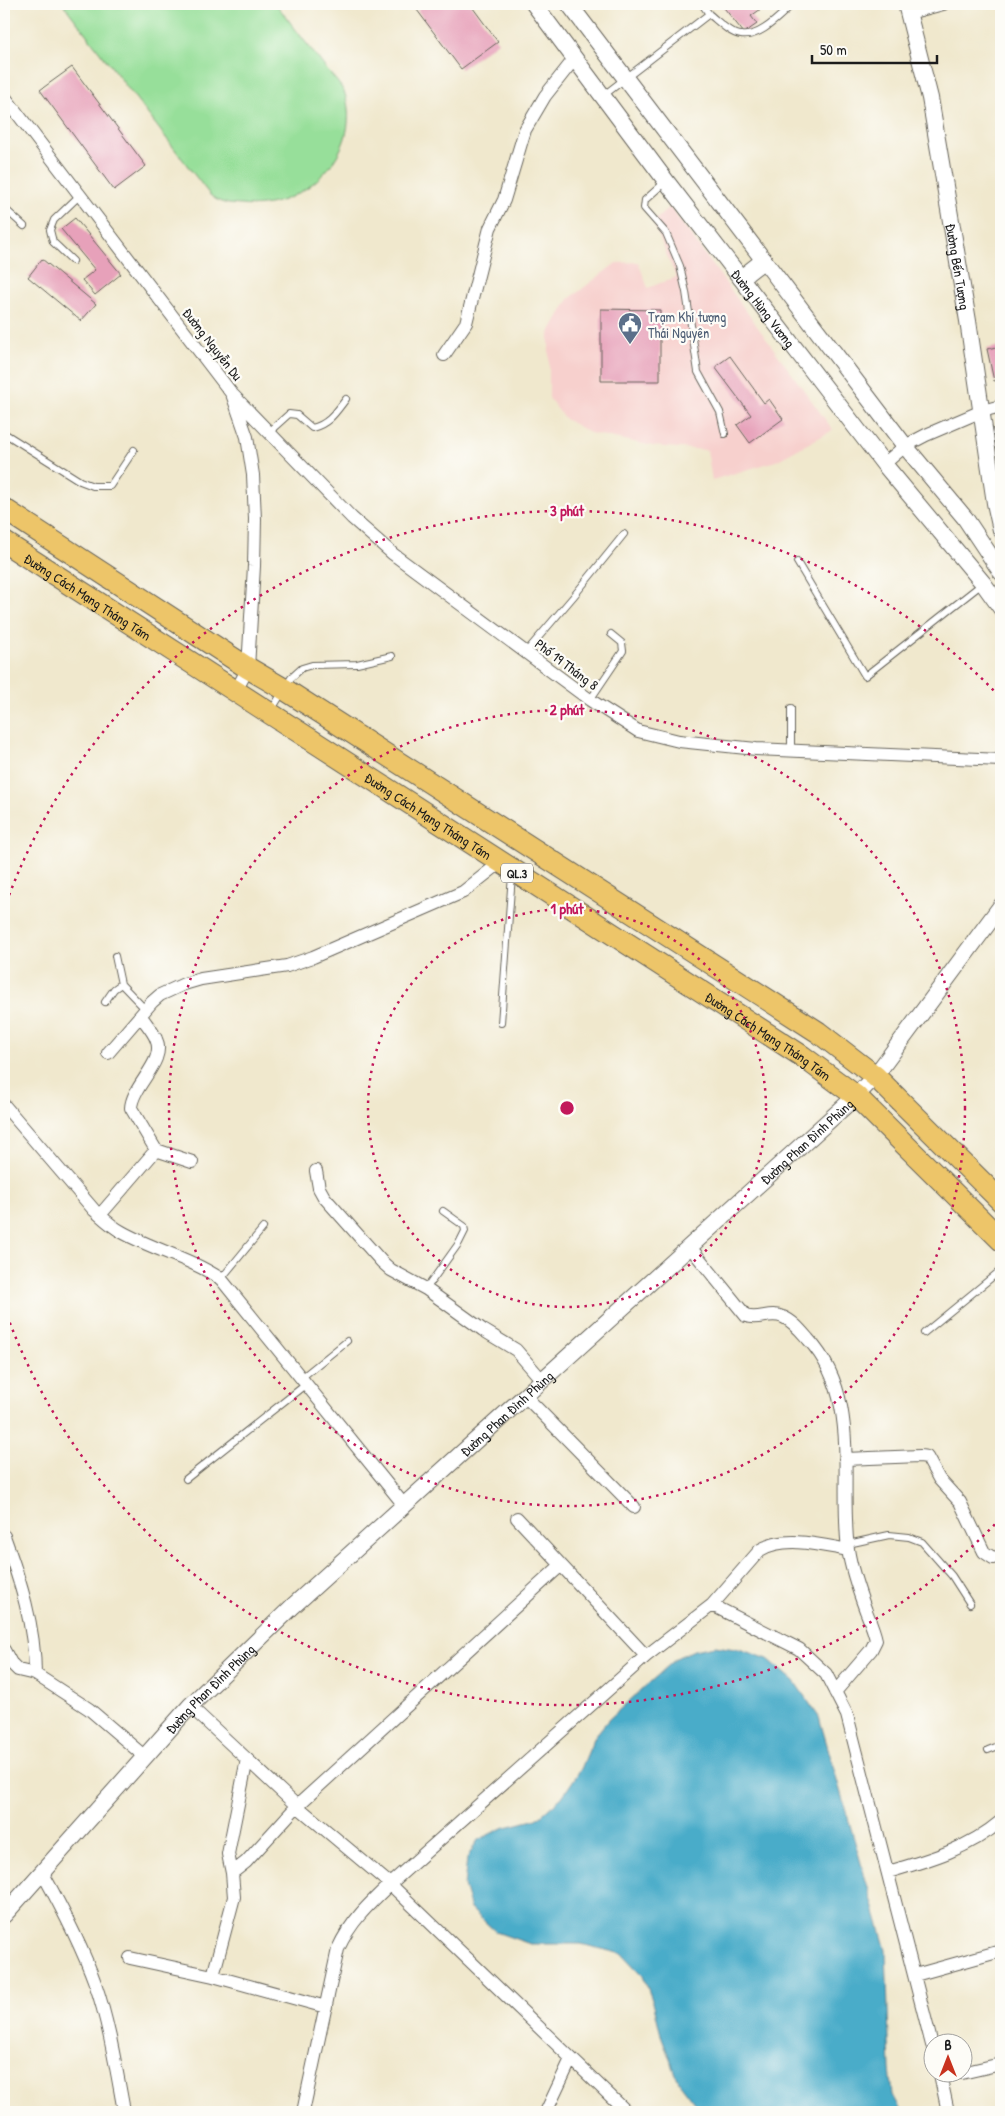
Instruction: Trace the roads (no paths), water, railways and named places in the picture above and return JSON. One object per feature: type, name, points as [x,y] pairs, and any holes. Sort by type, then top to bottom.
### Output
[{"type":"highway","name":"Đường Cách Mạng Tháng Tám","points":[[4,509],[248,668],[284,689],[818,1032],[875,1076],[1001,1201]]},
{"type":"highway","name":"Đường Cách Mạng Tháng Tám","points":[[4,542],[802,1056],[856,1096],[1001,1240]]},
{"type":"street","name":"Đường Hùng Vương","points":[[534,4],[666,181],[884,464],[983,583],[1001,608]]},
{"type":"street","points":[[568,4],[905,446],[965,518],[1001,572]]},
{"type":"street","points":[[908,8],[943,4]]},
{"type":"street","name":"Đường Bến Tượng","points":[[908,8],[930,98],[982,411],[995,503],[1001,530]]},
{"type":"street","points":[[444,356],[466,323],[490,228],[504,200],[525,130],[545,96],[575,58]]},
{"type":"street","name":"Đường Nguyễn Du","points":[[4,96],[232,394],[247,437],[253,474],[254,566],[248,668],[236,691]]},
{"type":"street","points":[[741,278],[764,260]]},
{"type":"street","name":"Phố 19 Tháng 8","points":[[232,394],[352,518],[393,554],[590,700],[638,731],[679,741],[756,749],[791,749],[934,758],[1001,760]]},
{"type":"street","points":[[884,464],[905,446],[982,411],[1001,406]]},
{"type":"street","points":[[108,1053],[160,995],[184,984],[201,979],[287,966],[386,927],[463,892],[506,866]]},
{"type":"street","name":"Đường Phan Đình Phùng","points":[[4,1915],[190,1706],[293,1606],[856,1096],[875,1076],[1001,906]]},
{"type":"street","points":[[143,1013],[157,1040],[159,1052],[138,1088],[132,1101],[132,1108],[156,1150],[192,1162]]},
{"type":"street","points":[[6,1112],[100,1215],[124,1233],[190,1261],[221,1280],[302,1382],[359,1448],[404,1505]]},
{"type":"street","points":[[100,1215],[156,1150]]},
{"type":"street","points":[[316,1171],[319,1188],[324,1196],[364,1243],[391,1270],[426,1289],[483,1330],[516,1350],[542,1380]]},
{"type":"street","points":[[690,1247],[746,1316],[755,1318],[774,1315],[783,1317],[795,1324],[816,1348],[830,1369],[837,1389],[843,1414],[848,1547],[860,1595],[876,1640],[871,1650],[835,1692]]},
{"type":"street","points":[[524,1395],[634,1507]]},
{"type":"street","points":[[845,1459],[920,1456],[927,1458],[939,1479],[960,1502],[984,1552],[993,1558],[1001,1556]]},
{"type":"street","points":[[517,1518],[646,1656]]},
{"type":"street","points":[[4,1536],[20,1583],[28,1615],[35,1653],[35,1674]]},
{"type":"street","points":[[303,2112],[338,1948],[344,1934],[354,1920],[390,1884],[646,1656],[712,1605],[760,1550],[779,1542],[848,1547]]},
{"type":"street","points":[[232,1873],[246,1862],[297,1806],[560,1566]]},
{"type":"street","points":[[712,1605],[799,1649],[826,1674],[847,1715],[929,2034]]},
{"type":"street","points":[[4,1650],[7,1665],[35,1674],[89,1709],[144,1756]]},
{"type":"street","points":[[190,1706],[297,1806],[390,1884],[627,2112]]},
{"type":"street","points":[[213,1976],[234,1897],[228,1854],[247,1759]]},
{"type":"street","points":[[888,1872],[952,1852],[989,1831],[1001,1821]]},
{"type":"street","points":[[42,1872],[75,1932],[96,1984],[112,2048],[124,2110]]},
{"type":"street","points":[[915,1975],[1001,1951]]},
{"type":"street","points":[[130,1958],[213,1976],[326,2007]]},
{"type":"street","points":[[546,2112],[571,2059]]},
{"type":"street","points":[[972,2071],[1001,2064]]},
{"type":"street","points":[[942,2084],[948,2112]]},
{"type":"lane","points":[[702,4],[708,14],[728,29],[740,35],[758,32],[793,4]]},
{"type":"lane","points":[[603,96],[708,14]]},
{"type":"lane","points":[[666,181],[645,200],[644,208],[666,233],[680,266],[686,292],[698,372],[720,412],[725,434]]},
{"type":"lane","points":[[73,261],[53,242],[50,230],[54,220],[79,196]]},
{"type":"lane","points":[[4,208],[24,226]]},
{"type":"lane","points":[[269,432],[289,414],[297,415],[312,428],[320,426],[329,420],[346,399]]},
{"type":"lane","points":[[4,433],[80,481],[93,486],[110,486],[134,450]]},
{"type":"lane","points":[[526,652],[574,597],[624,534]]},
{"type":"lane","points":[[797,562],[865,676],[983,583]]},
{"type":"lane","points":[[590,700],[624,651],[622,643],[611,634]]},
{"type":"lane","points":[[269,714],[291,678],[302,668],[357,664],[392,656]]},
{"type":"lane","points":[[791,708],[791,749]]},
{"type":"lane","points":[[501,1024],[506,866]]},
{"type":"lane","points":[[115,956],[121,984],[143,1013]]},
{"type":"lane","points":[[105,1002],[114,989],[121,984]]},
{"type":"lane","points":[[426,1289],[466,1231],[464,1226],[443,1211]]},
{"type":"lane","points":[[221,1280],[263,1228]]},
{"type":"lane","points":[[924,1334],[1001,1270]]},
{"type":"lane","points":[[186,1479],[302,1382],[347,1341]]},
{"type":"lane","points":[[848,1547],[889,1536],[909,1537],[922,1542],[952,1576],[970,1604]]},
{"type":"lane","points":[[988,1750],[1001,1745]]},
{"type":"water","points":[[715,1646],[742,1650],[768,1659],[794,1681],[819,1717],[886,1950],[890,2069],[893,2095],[902,2112],[702,2112],[679,2082],[661,2035],[654,2005],[643,1976],[622,1954],[581,1944],[530,1944],[496,1932],[471,1909],[464,1886],[467,1858],[478,1840],[502,1828],[537,1819],[562,1797],[581,1769],[595,1736],[609,1719],[678,1657],[694,1650]]},
{"type":"place","name":"Trạm Khí tượng Thái Nguyên","points":[[630,345]]}]
